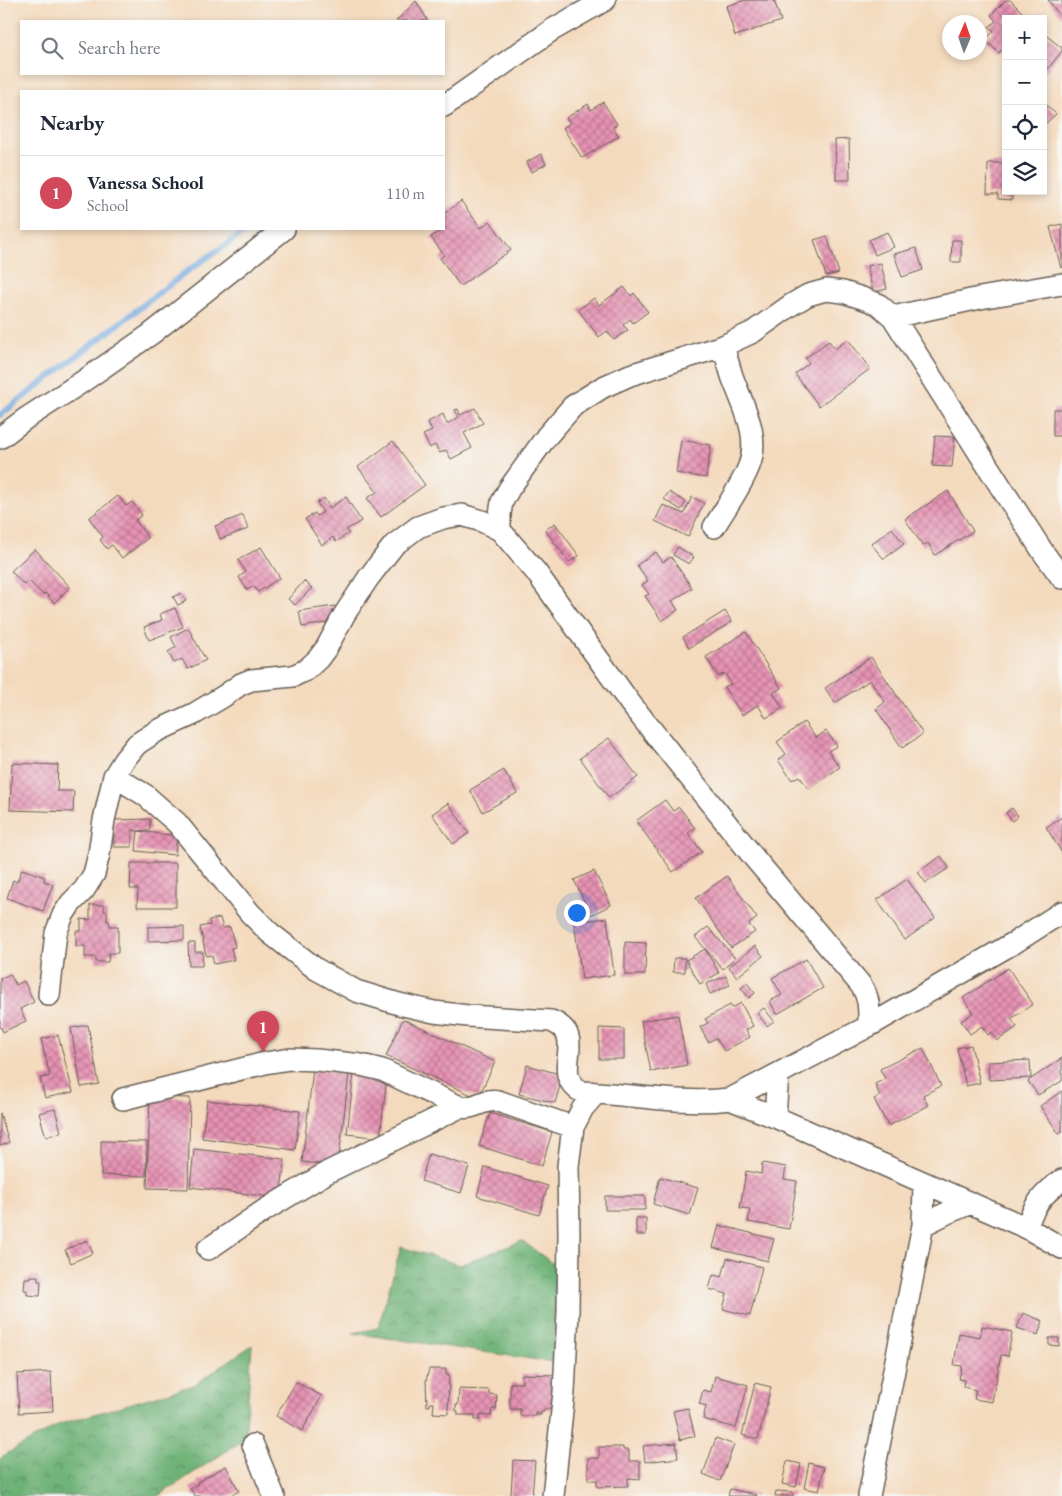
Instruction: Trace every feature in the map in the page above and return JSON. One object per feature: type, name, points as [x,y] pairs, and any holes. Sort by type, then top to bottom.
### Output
[{"type":"street","points":[[445,105],[552,30],[605,0]]},
{"type":"street","points":[[0,438],[152,334],[283,230]]},
{"type":"street","points":[[893,317],[980,298],[1062,284]]},
{"type":"street","points":[[500,530],[500,514],[505,495],[546,437],[573,406],[603,387],[630,375],[723,346],[753,332],[790,305],[808,295],[826,290],[844,292],[878,304],[893,317],[1011,504],[1062,578]]},
{"type":"street","points":[[714,526],[746,473],[750,465],[753,449],[751,428],[723,346]]},
{"type":"street","points":[[49,995],[56,933],[63,915],[71,903],[84,890],[94,874],[114,776],[137,744],[157,731],[194,714],[241,684],[262,678],[293,676],[306,670],[327,647],[344,615],[369,577],[394,545],[418,526],[443,518],[462,515],[482,520],[500,530],[551,591],[630,703],[756,860],[866,992],[869,1004],[869,1026]]},
{"type":"street","points":[[114,776],[145,795],[176,823],[250,913],[270,933],[316,968],[356,991],[434,1012],[468,1016],[551,1020],[559,1024],[566,1031],[570,1043],[567,1075],[571,1084],[582,1092],[710,1102],[730,1100],[869,1026],[1017,941],[1062,912]]},
{"type":"street","points":[[123,1099],[265,1063],[290,1059],[317,1060],[361,1064],[382,1070],[460,1107],[472,1108],[490,1100],[498,1101],[573,1127]]},
{"type":"street","points":[[775,1117],[778,1074]]},
{"type":"street","points":[[553,1496],[564,1392],[568,1312],[568,1166],[573,1127],[583,1108],[596,1093]]},
{"type":"street","points":[[730,1100],[775,1117],[971,1203],[1027,1228],[1062,1248]]},
{"type":"street","points":[[208,1249],[265,1210],[328,1172],[460,1107]]},
{"type":"street","points":[[1027,1228],[1031,1214],[1038,1202],[1062,1180]]},
{"type":"street","points":[[869,1496],[923,1225],[924,1183]]},
{"type":"street","points":[[923,1225],[971,1203]]},
{"type":"street","points":[[254,1445],[274,1496]]},
{"type":"green space","points":[[522,1241],[558,1267],[552,1362],[353,1333],[378,1328],[401,1247],[460,1265]]},
{"type":"green space","points":[[252,1345],[245,1439],[158,1496],[0,1496],[0,1459],[3,1456],[60,1424],[194,1385]]},
{"type":"building","points":[[745,0],[774,0],[781,21],[735,36],[726,6]]},
{"type":"building","points":[[1006,0],[1010,0],[1025,15],[1002,15],[1002,50],[999,53],[987,42],[987,38],[994,31],[989,27],[996,21],[991,15]]},
{"type":"building","points":[[1048,0],[1062,0],[1062,18]]},
{"type":"building","points":[[416,1],[427,20],[397,20]]},
{"type":"building","points":[[1047,36],[1062,48],[1062,51],[1047,70]]},
{"type":"building","points":[[603,102],[617,124],[613,127],[619,136],[582,158],[563,128],[570,123],[566,118],[588,104],[591,110]]},
{"type":"building","points":[[1047,106],[1056,114],[1047,122]]},
{"type":"building","points":[[849,139],[850,180],[836,180],[835,140]]},
{"type":"building","points":[[541,154],[546,164],[532,172],[527,162]]},
{"type":"building","points":[[988,163],[1002,163],[1002,195],[1012,195],[1012,200],[998,199],[998,194],[987,194]]},
{"type":"building","points":[[461,201],[481,228],[490,221],[511,250],[460,286],[440,258],[444,255],[431,237],[445,230],[445,213]]},
{"type":"building","points":[[1062,224],[1062,267],[1061,268],[1050,227]]},
{"type":"building","points":[[887,232],[894,247],[875,255],[869,240]]},
{"type":"building","points":[[827,236],[839,273],[826,276],[814,240]]},
{"type":"building","points":[[952,240],[961,240],[961,262],[951,262]]},
{"type":"building","points":[[916,248],[923,270],[902,277],[894,254]]},
{"type":"building","points":[[881,263],[887,289],[873,292],[867,266]]},
{"type":"building","points":[[624,287],[631,296],[634,293],[648,312],[633,323],[630,319],[623,325],[628,330],[614,340],[607,331],[599,337],[578,310],[594,298],[599,305]]},
{"type":"building","points":[[848,339],[870,369],[819,406],[795,374],[809,363],[805,358],[829,341],[835,349]]},
{"type":"building","points":[[475,408],[483,423],[464,433],[472,448],[451,459],[446,450],[440,453],[435,445],[430,448],[423,435],[432,431],[428,422],[443,414],[447,424],[459,417],[455,410],[458,409],[460,415]]},
{"type":"building","points":[[1053,409],[1062,409],[1062,436],[1053,436]]},
{"type":"building","points":[[935,436],[955,437],[952,467],[932,466]]},
{"type":"building","points":[[681,440],[711,445],[706,478],[676,473]]},
{"type":"building","points":[[393,441],[425,485],[381,517],[367,498],[377,492],[358,467]]},
{"type":"building","points":[[948,491],[973,531],[935,555],[928,543],[923,546],[905,519]]},
{"type":"building","points":[[669,492],[686,502],[681,510],[664,499]]},
{"type":"building","points":[[118,496],[126,506],[132,502],[142,515],[135,520],[148,538],[122,558],[112,545],[107,549],[100,540],[103,537],[89,518]]},
{"type":"building","points":[[346,497],[361,521],[346,530],[349,533],[336,542],[333,537],[322,545],[305,519],[315,513],[317,516],[323,512],[317,503],[324,498],[330,508]]},
{"type":"building","points":[[692,497],[704,503],[688,537],[655,521],[663,505],[684,514]]},
{"type":"building","points":[[243,515],[248,529],[220,539],[215,526]]},
{"type":"building","points":[[555,523],[579,556],[569,562],[545,530]]},
{"type":"building","points":[[892,528],[904,544],[884,559],[871,544]]},
{"type":"building","points":[[261,547],[280,578],[258,592],[254,586],[247,590],[239,577],[246,572],[238,560]]},
{"type":"building","points":[[678,547],[694,557],[689,564],[673,555]]},
{"type":"building","points":[[35,549],[70,587],[54,603],[45,593],[43,595],[29,581],[24,585],[11,571]]},
{"type":"building","points":[[656,552],[663,562],[671,557],[692,588],[672,601],[678,610],[662,621],[645,596],[649,594],[642,585],[648,581],[637,565]]},
{"type":"building","points":[[304,581],[312,588],[295,605],[288,599]]},
{"type":"building","points":[[181,593],[186,601],[178,605],[173,597]]},
{"type":"building","points":[[335,606],[337,621],[302,627],[299,611]]},
{"type":"building","points":[[175,608],[183,627],[149,640],[144,627],[162,620],[160,614]]},
{"type":"building","points":[[725,611],[732,622],[689,648],[683,637]]},
{"type":"building","points":[[188,628],[206,660],[188,669],[182,659],[174,663],[168,652],[176,647],[171,637]]},
{"type":"building","points":[[746,632],[781,688],[773,693],[783,708],[766,718],[758,705],[742,715],[724,687],[731,684],[725,673],[718,677],[706,657]]},
{"type":"building","points":[[871,657],[923,734],[902,748],[876,709],[885,702],[870,680],[835,703],[825,688]]},
{"type":"building","points":[[804,722],[816,738],[826,731],[837,746],[828,751],[840,767],[809,789],[799,776],[792,780],[778,760],[786,754],[777,742]]},
{"type":"building","points":[[609,738],[638,777],[609,798],[580,758]]},
{"type":"building","points":[[12,763],[58,765],[57,791],[74,791],[73,812],[10,810]]},
{"type":"building","points":[[504,770],[517,793],[483,812],[470,790]]},
{"type":"building","points":[[665,800],[673,811],[679,807],[695,828],[688,833],[702,852],[673,872],[636,821]]},
{"type":"building","points":[[448,803],[469,833],[453,844],[432,814]]},
{"type":"building","points":[[1012,808],[1018,816],[1012,821],[1006,813]]},
{"type":"building","points":[[1062,817],[1062,853],[1046,827]]},
{"type":"building","points":[[150,819],[150,830],[132,830],[132,847],[114,847],[114,820]]},
{"type":"building","points":[[138,831],[177,836],[175,855],[136,851]]},
{"type":"building","points":[[941,856],[949,868],[926,883],[918,872]]},
{"type":"building","points":[[131,863],[176,863],[176,907],[137,907],[138,889],[130,889]]},
{"type":"building","points":[[22,869],[45,877],[44,881],[53,884],[43,911],[7,898],[13,880],[17,882]]},
{"type":"building","points":[[594,871],[611,905],[591,915],[574,880]]},
{"type":"building","points":[[727,876],[757,918],[749,924],[755,932],[731,948],[696,898]]},
{"type":"building","points":[[907,879],[935,918],[905,940],[877,900]]},
{"type":"building","points":[[90,905],[104,905],[104,911],[107,911],[107,921],[109,921],[110,926],[118,926],[118,953],[109,953],[108,962],[96,962],[96,957],[85,957],[85,946],[76,946],[76,931],[81,931],[81,919],[90,920]]},
{"type":"building","points":[[220,918],[223,928],[230,927],[235,947],[231,948],[234,960],[214,964],[212,955],[206,956],[200,927],[210,925],[209,920]]},
{"type":"building","points":[[607,918],[614,975],[582,979],[574,922]]},
{"type":"building","points":[[184,926],[184,940],[148,941],[148,927]]},
{"type":"building","points":[[708,927],[735,958],[723,969],[695,937]]},
{"type":"building","points":[[625,942],[646,943],[645,975],[625,975]]},
{"type":"building","points":[[188,943],[195,943],[195,952],[203,952],[202,966],[189,966]]},
{"type":"building","points":[[755,946],[763,956],[737,977],[729,967]]},
{"type":"building","points":[[705,949],[719,973],[700,984],[686,960]]},
{"type":"building","points":[[674,958],[685,958],[685,972],[673,972]]},
{"type":"building","points":[[806,959],[823,988],[777,1014],[770,1001],[782,995],[772,978]]},
{"type":"building","points":[[1008,968],[1033,1004],[1011,1019],[1017,1027],[997,1041],[991,1032],[988,1035],[982,1026],[970,1034],[961,1021],[973,1013],[963,998]]},
{"type":"building","points":[[10,974],[16,985],[24,981],[34,1002],[20,1009],[26,1021],[3,1032],[0,1026],[0,979]]},
{"type":"building","points":[[726,976],[730,985],[710,994],[706,984]]},
{"type":"building","points":[[747,983],[755,993],[749,998],[741,988]]},
{"type":"building","points":[[741,1003],[753,1026],[746,1030],[750,1037],[724,1051],[716,1038],[708,1042],[700,1027],[708,1023],[705,1019],[730,1005],[732,1008]]},
{"type":"building","points":[[764,1008],[774,1021],[767,1026],[757,1013]]},
{"type":"building","points":[[678,1015],[687,1065],[651,1072],[641,1021]]},
{"type":"building","points":[[403,1019],[495,1062],[478,1098],[386,1056]]},
{"type":"building","points":[[88,1025],[99,1084],[81,1087],[71,1028]]},
{"type":"building","points":[[599,1028],[624,1029],[624,1059],[599,1059]]},
{"type":"building","points":[[58,1035],[73,1092],[45,1098],[40,1078],[50,1076],[41,1039]]},
{"type":"building","points":[[971,1045],[980,1083],[966,1086],[957,1048]]},
{"type":"building","points":[[923,1048],[941,1086],[923,1095],[928,1106],[888,1126],[874,1099],[880,1096],[875,1084],[885,1079],[880,1069]]},
{"type":"building","points":[[1062,1058],[1062,1081],[1038,1095],[1028,1081]]},
{"type":"building","points":[[1030,1060],[1031,1078],[989,1080],[988,1062]]},
{"type":"building","points":[[527,1065],[563,1075],[555,1103],[519,1094]]},
{"type":"building","points":[[313,1069],[349,1073],[338,1166],[302,1162]]},
{"type":"building","points":[[354,1072],[387,1076],[380,1138],[347,1134]]},
{"type":"building","points":[[1062,1091],[1062,1132],[1059,1134],[1040,1106]]},
{"type":"building","points":[[150,1097],[190,1098],[188,1189],[147,1188]]},
{"type":"building","points":[[207,1100],[300,1111],[295,1150],[202,1138]]},
{"type":"building","points":[[55,1109],[61,1132],[46,1137],[39,1113]]},
{"type":"building","points":[[0,1113],[9,1143],[0,1146]]},
{"type":"building","points":[[490,1113],[552,1132],[542,1166],[479,1146]]},
{"type":"building","points":[[101,1141],[147,1142],[146,1176],[101,1175]]},
{"type":"building","points":[[194,1149],[285,1159],[280,1198],[190,1187]]},
{"type":"building","points":[[429,1154],[469,1166],[461,1193],[421,1181]]},
{"type":"building","points":[[762,1163],[786,1167],[784,1179],[797,1181],[789,1229],[748,1222],[750,1209],[740,1208],[746,1171],[761,1174]]},
{"type":"building","points":[[485,1167],[548,1186],[539,1215],[477,1196]]},
{"type":"building","points":[[660,1177],[698,1188],[690,1215],[653,1204]]},
{"type":"building","points":[[605,1196],[645,1196],[645,1210],[605,1210]]},
{"type":"building","points":[[636,1218],[646,1218],[646,1235],[636,1235]]},
{"type":"building","points":[[719,1225],[774,1239],[768,1261],[713,1248]]},
{"type":"building","points":[[87,1240],[93,1253],[71,1263],[65,1250]]},
{"type":"building","points":[[727,1258],[762,1267],[750,1316],[723,1309],[727,1294],[709,1289],[713,1275],[722,1277]]},
{"type":"building","points":[[31,1276],[38,1276],[38,1281],[41,1281],[40,1296],[27,1295],[27,1290],[24,1290],[25,1278],[31,1278]]},
{"type":"building","points":[[1023,1313],[1043,1321],[1038,1335],[1017,1328]]},
{"type":"building","points":[[982,1326],[1012,1332],[1008,1356],[1001,1355],[992,1402],[974,1399],[976,1390],[963,1387],[964,1380],[959,1379],[962,1366],[954,1365],[959,1333],[980,1337]]},
{"type":"building","points":[[1049,1338],[1059,1338],[1059,1346],[1049,1345]]},
{"type":"building","points":[[429,1369],[446,1369],[446,1375],[449,1375],[448,1414],[433,1413],[434,1403],[430,1403],[430,1406],[427,1406],[426,1381]]},
{"type":"building","points":[[51,1372],[53,1411],[19,1413],[17,1374]]},
{"type":"building","points":[[522,1374],[554,1375],[556,1409],[544,1409],[541,1415],[537,1415],[537,1412],[535,1412],[535,1416],[520,1416],[520,1409],[510,1409],[510,1383],[522,1383]]},
{"type":"building","points":[[715,1376],[748,1385],[736,1428],[703,1419],[706,1406],[699,1404],[703,1390],[711,1392]]},
{"type":"building","points":[[296,1382],[322,1396],[302,1431],[276,1416]]},
{"type":"building","points":[[755,1383],[771,1387],[758,1439],[742,1435]]},
{"type":"building","points":[[459,1389],[489,1390],[489,1394],[497,1395],[496,1409],[492,1409],[491,1416],[480,1415],[480,1420],[475,1420],[475,1415],[458,1415],[456,1405],[458,1405]]},
{"type":"building","points":[[688,1408],[695,1436],[680,1440],[673,1411]]},
{"type":"building","points":[[716,1438],[734,1445],[720,1481],[703,1474]]},
{"type":"building","points":[[676,1443],[678,1458],[645,1462],[643,1446]]},
{"type":"building","points":[[599,1447],[623,1447],[623,1450],[629,1450],[629,1461],[640,1461],[640,1479],[628,1478],[628,1486],[597,1487],[597,1480],[588,1480],[588,1458],[599,1458]]},
{"type":"building","points":[[513,1460],[535,1461],[532,1496],[511,1496]]},
{"type":"building","points":[[787,1461],[801,1464],[796,1487],[782,1484]]},
{"type":"building","points":[[809,1463],[824,1467],[819,1491],[804,1488]]},
{"type":"building","points":[[226,1466],[239,1491],[229,1496],[195,1496],[190,1488]]},
{"type":"building","points":[[730,1489],[757,1495],[757,1496],[728,1496]]},
{"type":"building","points":[[776,1491],[793,1492],[793,1496],[775,1496]]},
{"type":"waterway","points":[[508,49],[539,24],[574,5]]},
{"type":"waterway","points":[[0,415],[189,270],[248,230]]},
{"type":"place","name":"Vanessa School","points":[[263,1052]]}]
